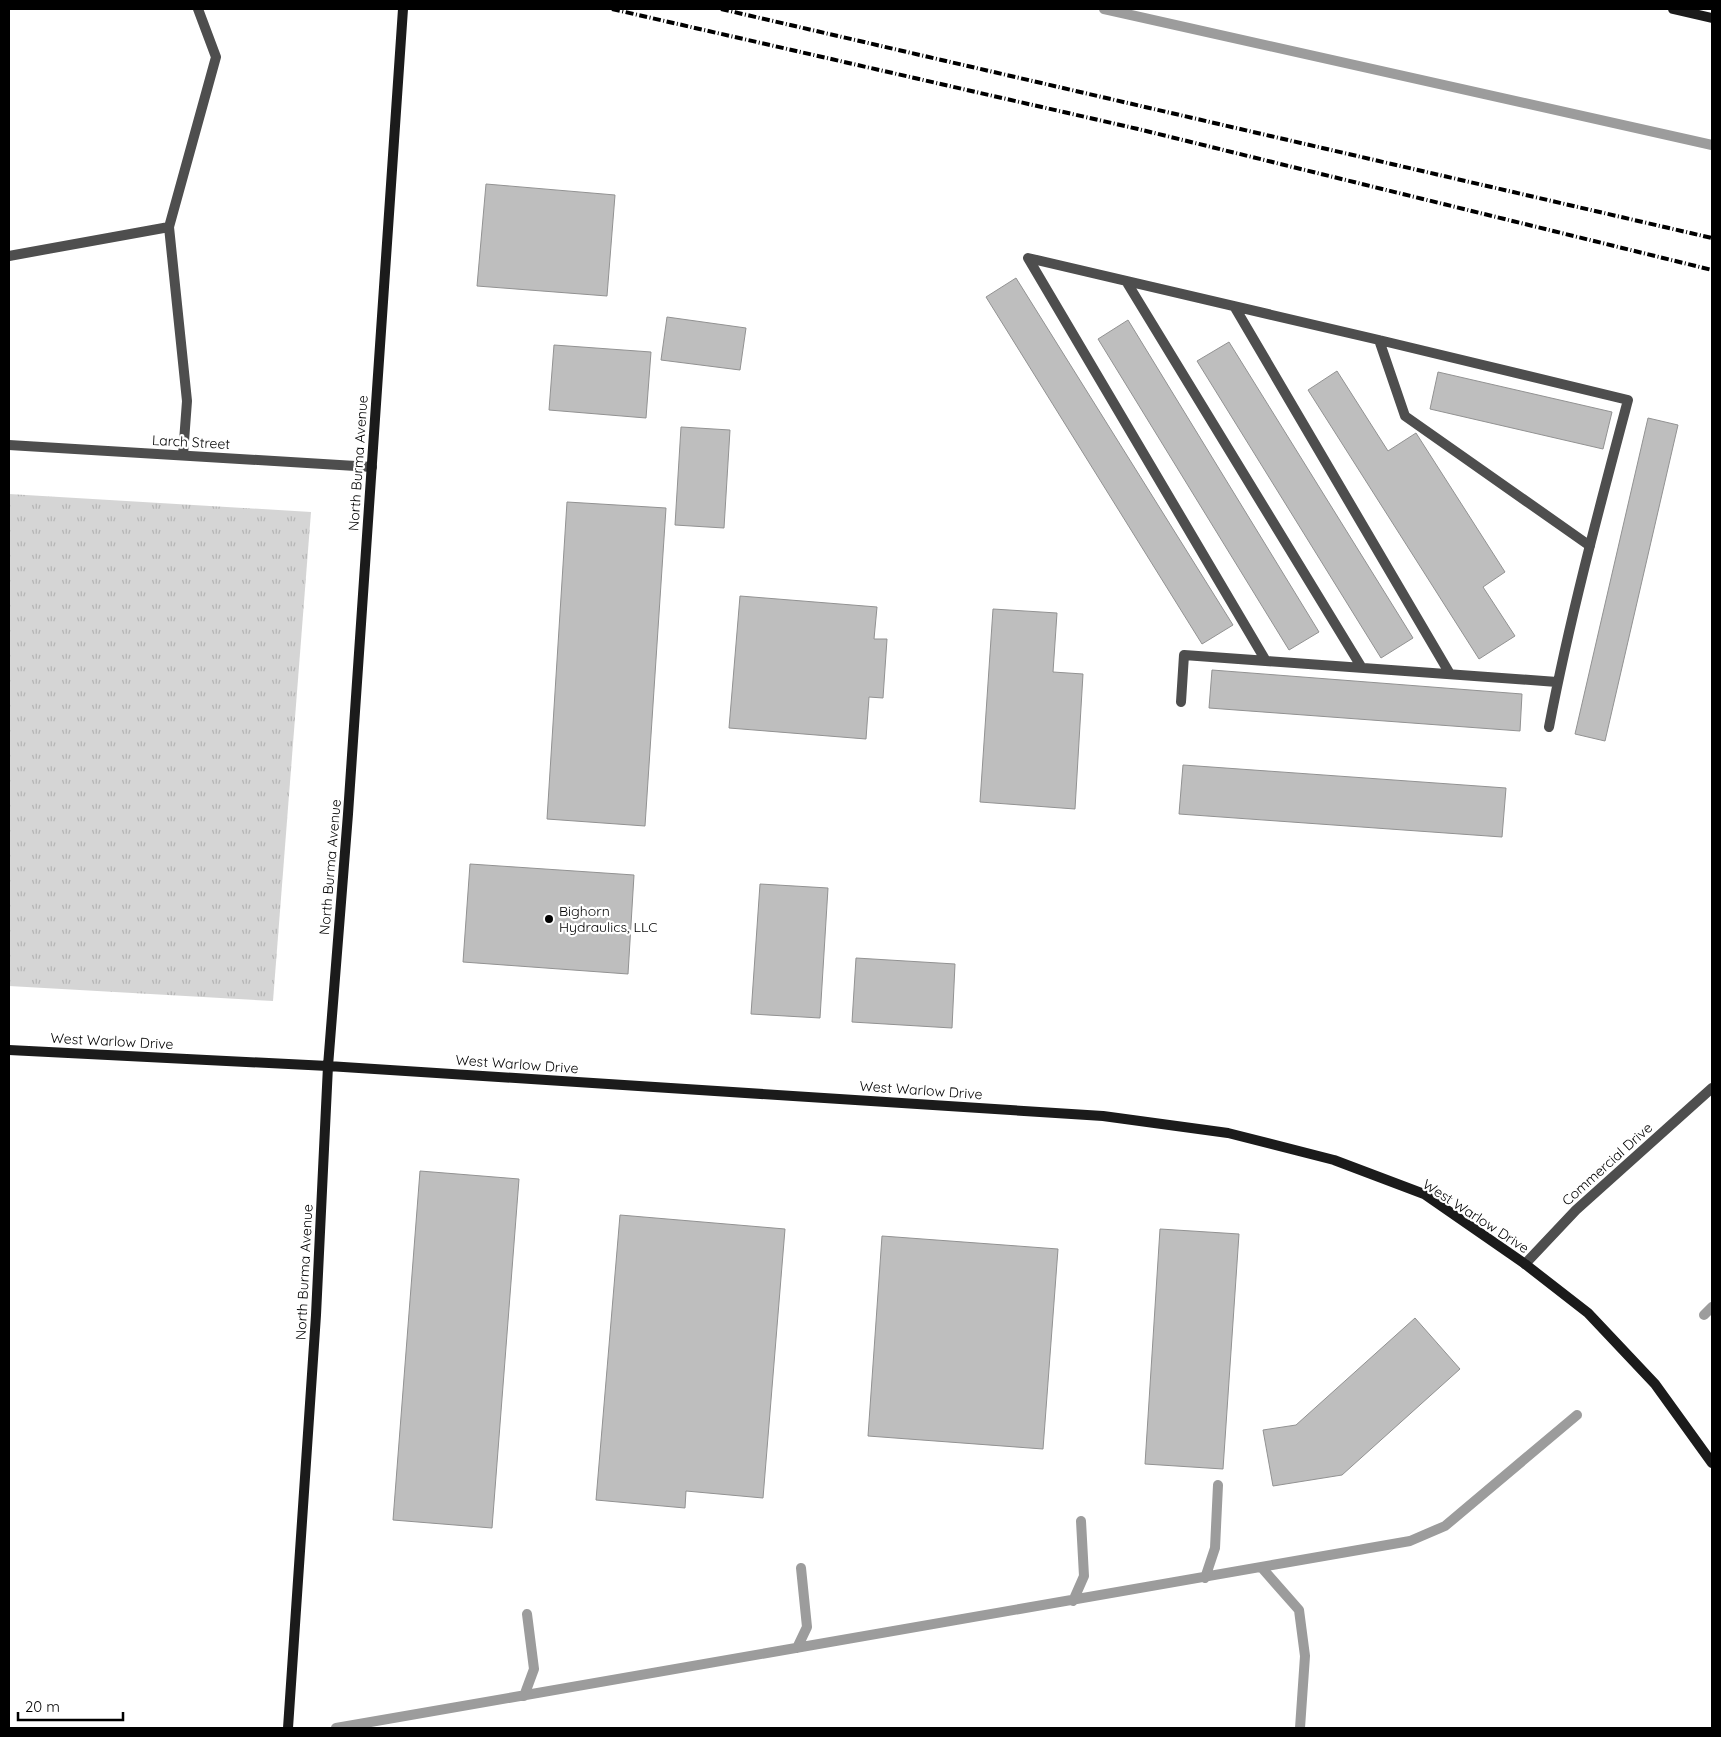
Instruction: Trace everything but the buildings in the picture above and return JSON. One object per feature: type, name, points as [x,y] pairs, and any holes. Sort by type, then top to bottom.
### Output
[{"type":"street","points":[[184,455],[187,401],[169,227],[216,57],[198,9]]},
{"type":"street","name":"North Burma Avenue","points":[[288,1728],[316,1315],[328,1066],[348,814],[403,9]]},
{"type":"street","points":[[1673,9],[1712,18]]},
{"type":"street","points":[[9,256],[169,227]]},
{"type":"street","points":[[1266,661],[1028,258],[1628,400],[1557,682],[1549,727]]},
{"type":"street","points":[[1126,281],[1362,668]]},
{"type":"street","points":[[1234,306],[1450,674]]},
{"type":"street","points":[[1380,340],[1405,416],[1590,546]]},
{"type":"street","name":"Larch Street","points":[[9,445],[372,467]]},
{"type":"street","points":[[1180,702],[1184,655],[1557,682]]},
{"type":"street","name":"West Warlow Drive","points":[[9,1050],[328,1066],[1103,1116],[1228,1133],[1334,1160],[1424,1194],[1525,1264],[1588,1313],[1655,1384],[1712,1463]]},
{"type":"street","name":"Commercial Drive","points":[[1525,1264],[1576,1210],[1712,1088]]},
{"type":"green space","points":[[9,494],[311,512],[273,1001],[9,986]]},
{"type":"waterway","points":[[1104,9],[1712,145]]},
{"type":"waterway","points":[[1704,1315],[1712,1307]]},
{"type":"waterway","points":[[336,1728],[1410,1541],[1445,1526],[1577,1415]]},
{"type":"waterway","points":[[1205,1578],[1215,1548],[1218,1485]]},
{"type":"waterway","points":[[1073,1601],[1084,1576],[1081,1521]]},
{"type":"waterway","points":[[797,1648],[807,1627],[801,1568]]},
{"type":"waterway","points":[[1262,1568],[1299,1610],[1305,1656],[1300,1728]]},
{"type":"waterway","points":[[524,1696],[534,1669],[527,1614]]},
{"type":"railway","points":[[612,9],[1138,129],[1712,270]]},
{"type":"railway","points":[[721,9],[1712,238]]},
{"type":"place","name":"Bighorn Hydraulics, LLC","points":[[549,919]]}]
